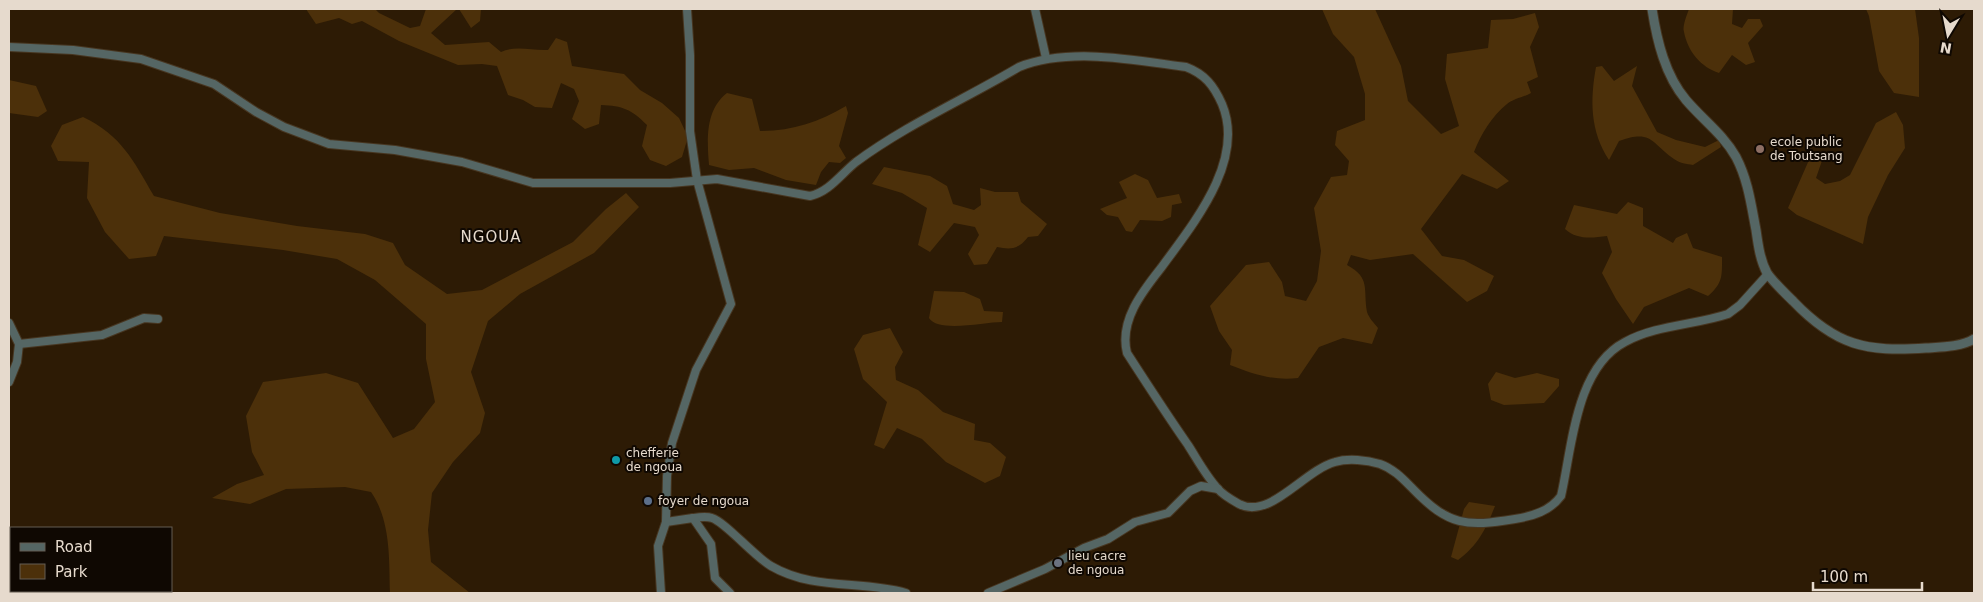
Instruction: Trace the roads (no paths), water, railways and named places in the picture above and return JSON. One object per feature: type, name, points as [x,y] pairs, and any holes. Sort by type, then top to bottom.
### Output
[{"type":"street","points":[[661,593],[658,552],[666,522],[667,476],[672,444],[681,410],[696,370],[731,304],[697,180],[690,131],[690,55],[687,9]]},
{"type":"street","points":[[1036,9],[1046,58]]},
{"type":"street","points":[[1652,9],[1663,57],[1672,80],[1685,99],[1721,134],[1744,174],[1761,259],[1768,274],[1806,314],[1824,329],[1856,345],[1898,349],[1972,343]]},
{"type":"street","points":[[9,47],[119,55],[161,64],[214,84],[256,112],[284,127],[329,144],[396,150],[462,162],[533,183],[670,183],[717,179],[797,194],[817,194],[856,163],[906,130],[1019,67],[1046,58],[1078,57],[1186,67],[1200,72],[1210,82],[1225,110],[1230,127],[1226,159],[1219,177],[1193,221],[1143,290],[1128,324],[1124,342],[1127,353],[1218,489],[1242,506],[1256,508],[1267,506],[1300,480],[1328,465],[1335,462],[1358,461],[1380,464],[1391,469],[1445,516],[1462,523],[1498,522],[1544,511],[1554,505],[1561,496],[1578,409],[1591,379],[1614,350],[1638,337],[1728,314],[1740,305],[1768,274]]},
{"type":"street","points":[[19,344],[102,335],[144,318],[158,319]]},
{"type":"street","points":[[9,323],[19,344],[17,362],[9,382]]},
{"type":"street","points":[[988,593],[1045,569],[1084,548],[1108,539],[1135,522],[1168,513],[1190,491],[1201,486],[1218,489]]},
{"type":"street","points":[[666,522],[704,516],[714,518],[757,557],[792,576],[824,584],[882,588],[906,593]]},
{"type":"street","points":[[693,518],[712,544],[715,578],[730,593]]},
{"type":"place","name":"ecole public de Toutsang","points":[[1760,149]]},
{"type":"place","name":"chefferie de ngoua","points":[[616,460]]},
{"type":"place","name":"foyer de ngoua","points":[[648,501]]},
{"type":"place","name":"lieu cacre de ngoua","points":[[1058,563]]},
{"type":"district","name":"NGOUA","points":[[491,237]]}]
